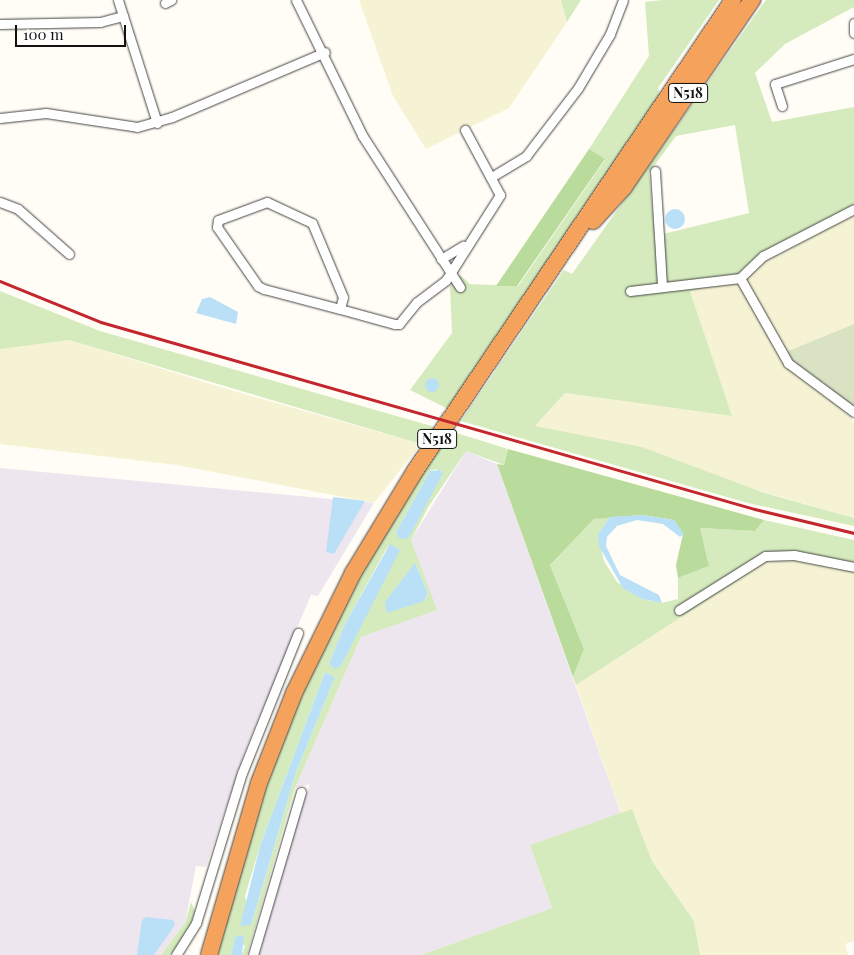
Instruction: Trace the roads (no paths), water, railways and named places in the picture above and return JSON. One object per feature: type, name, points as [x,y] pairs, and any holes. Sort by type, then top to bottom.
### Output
[{"type":"highway","name":"N518","points":[[212,950],[259,783],[324,629],[415,471],[733,0]]},
{"type":"highway","name":"N518","points":[[561,256],[624,187],[752,0]]},
{"type":"street","points":[[118,0],[157,122]]},
{"type":"street","points":[[296,0],[324,52],[362,135],[460,287]]},
{"type":"street","points":[[493,176],[526,156],[578,88],[610,34],[623,0]]},
{"type":"street","points":[[0,24],[100,22],[122,16]]},
{"type":"street","points":[[854,23],[854,33]]},
{"type":"street","points":[[0,118],[46,113],[138,127],[157,122],[324,52]]},
{"type":"street","points":[[782,106],[775,84],[854,59]]},
{"type":"street","points":[[340,310],[343,297],[312,223],[267,202],[218,220],[217,227],[258,286],[340,310],[399,324],[417,302],[446,280],[450,270],[500,195],[493,176],[465,130]]},
{"type":"street","points":[[654,171],[662,286]]},
{"type":"street","points":[[0,202],[18,209],[69,254]]},
{"type":"street","points":[[630,291],[740,278],[762,256],[854,209]]},
{"type":"street","points":[[441,259],[466,245]]},
{"type":"street","points":[[740,278],[788,363],[854,412]]},
{"type":"street","points":[[680,610],[765,556],[787,554],[854,567]]},
{"type":"street","points":[[176,955],[196,923],[242,773],[298,633]]},
{"type":"street","points":[[253,955],[301,792]]},
{"type":"water","points":[[675,209],[682,212],[685,219],[682,226],[675,229],[668,226],[665,219],[668,212]]},
{"type":"water","points":[[210,297],[238,312],[236,324],[196,313],[202,299]]},
{"type":"water","points":[[429,378],[435,378],[439,385],[435,392],[429,392],[425,388],[425,382]]},
{"type":"water","points":[[440,470],[443,473],[412,532],[407,539],[399,538],[396,532],[430,471]]},
{"type":"water","points":[[333,497],[365,501],[334,554],[326,552]]},
{"type":"water","points":[[642,515],[674,520],[684,534],[680,537],[663,524],[637,520],[617,526],[607,537],[606,546],[620,575],[659,595],[662,603],[642,599],[623,588],[599,546],[598,534],[610,517]]},
{"type":"water","points":[[390,544],[400,550],[341,666],[335,669],[329,664],[345,624]]},
{"type":"water","points":[[415,563],[428,593],[424,601],[387,613],[385,602]]},
{"type":"water","points":[[325,672],[335,677],[296,772],[251,925],[240,926],[260,846]]},
{"type":"water","points":[[146,917],[173,920],[175,925],[154,955],[137,955],[142,920]]},
{"type":"water","points":[[244,935],[242,955],[231,955],[235,937]]},
{"type":"railway","points":[[0,281],[101,322],[755,509],[854,533]]}]
